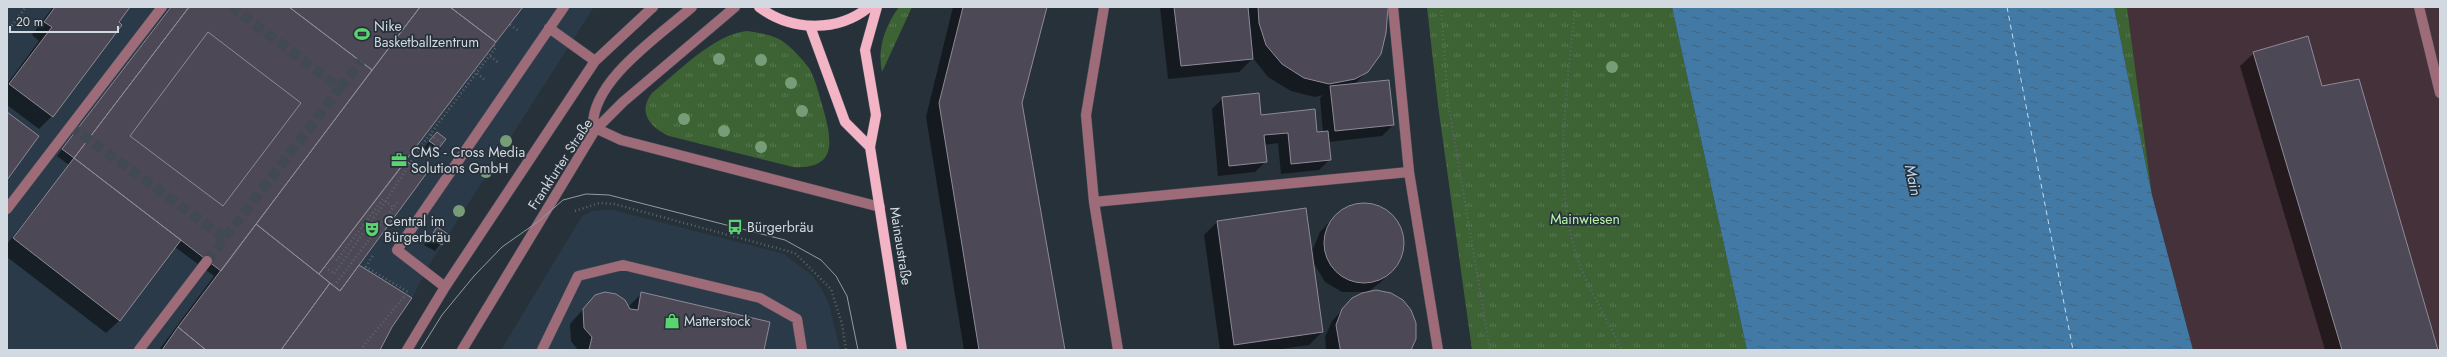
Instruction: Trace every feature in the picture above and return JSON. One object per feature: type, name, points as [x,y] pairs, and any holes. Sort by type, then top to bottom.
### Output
[{"type":"main road","points":[[759,7],[784,20],[810,26],[836,24],[860,14],[869,7]]},
{"type":"main road","name":"Mainaustraße","points":[[877,7],[865,50],[876,115],[870,147],[902,350]]},
{"type":"main road","points":[[810,26],[845,122],[870,147]]},
{"type":"street","points":[[7,209],[162,7]]},
{"type":"street","points":[[445,288],[397,250],[564,7]]},
{"type":"street","name":"Frankfurter Straße","points":[[407,350],[445,288],[595,61],[652,7]]},
{"type":"street","points":[[692,7],[615,75],[596,105],[592,118],[593,127],[595,130],[621,140],[880,207]]},
{"type":"street","name":"Frankfurter Straße","points":[[462,350],[595,130],[623,102],[735,7]]},
{"type":"street","points":[[1104,7],[1086,115],[1094,202],[1118,350]]},
{"type":"street","points":[[1393,7],[1409,172],[1438,350]]},
{"type":"street","points":[[2420,7],[2440,93]]},
{"type":"street","points":[[549,28],[595,61]]},
{"type":"street","points":[[1094,202],[1409,172]]},
{"type":"street","points":[[139,350],[208,261]]},
{"type":"street","points":[[542,350],[578,276],[623,265],[760,298],[797,319],[802,350]]},
{"type":"path","points":[[7,32],[26,7]]},
{"type":"path","points":[[1441,7],[1448,102],[1490,350]]},
{"type":"path","points":[[1575,7],[1562,156],[1565,206],[1578,258],[1622,350]]},
{"type":"path","points":[[510,25],[521,32]]},
{"type":"path","points":[[325,267],[334,274],[386,201],[419,149],[496,47],[493,45]]},
{"type":"path","points":[[487,54],[498,62]]},
{"type":"path","points":[[474,71],[485,80]]},
{"type":"path","points":[[431,135],[438,140]]},
{"type":"path","points":[[419,149],[431,159]]},
{"type":"path","points":[[333,257],[337,260],[384,199],[393,207],[334,286]]},
{"type":"path","points":[[572,213],[598,203],[614,204],[795,253],[831,289],[842,324],[846,350]]},
{"type":"path","points":[[360,350],[408,292],[385,280],[366,267],[370,262]]},
{"type":"shaded area","points":[[7,7],[594,7],[431,262],[412,298],[392,327],[380,350],[7,350]]},
{"type":"shaded area","points":[[2127,7],[2440,7],[2440,350],[2193,350],[2152,195]]},
{"type":"shaded area","points":[[613,210],[784,254],[812,275],[821,288],[829,304],[840,350],[501,350],[582,216],[592,211]]},
{"type":"green space","points":[[899,7],[912,7],[882,72],[881,46],[883,38],[894,14]]},
{"type":"green space","name":"Mainwiesen","points":[[1427,7],[1672,7],[1747,350],[1472,350],[1438,105]]},
{"type":"green space","points":[[2114,7],[2127,7],[2152,195]]},
{"type":"green space","points":[[747,31],[767,35],[781,40],[795,51],[809,68],[814,77],[826,120],[829,142],[828,151],[825,158],[818,164],[808,167],[793,167],[669,136],[656,129],[648,119],[646,107],[652,93],[709,46],[722,39]]},
{"type":"water","name":"Main","points":[[1672,7],[2114,7],[2152,195],[2193,350],[1747,350]]},
{"type":"building","points":[[55,7],[130,7],[119,22],[122,25],[53,117],[9,84],[52,27],[44,22]]},
{"type":"building","points":[[171,7],[189,7],[74,158],[62,149]]},
{"type":"building","points":[[189,7],[289,7],[372,70],[221,271],[74,158]]},
{"type":"building","name":"Nike Basketballzentrum","points":[[289,7],[420,7],[372,70]]},
{"type":"building","points":[[420,7],[450,7],[496,42],[319,274],[256,224]]},
{"type":"building","points":[[450,7],[523,7],[496,42]]},
{"type":"building","points":[[963,7],[1047,7],[1022,103],[1065,350],[979,350],[939,103]]},
{"type":"building","points":[[1174,7],[1248,7],[1253,59],[1181,66]]},
{"type":"building","points":[[1258,7],[1388,7],[1386,33],[1381,54],[1368,72],[1355,79],[1329,84],[1304,78],[1282,64],[1266,45],[1259,23]]},
{"type":"building","points":[[208,32],[301,103],[223,206],[130,136]]},
{"type":"building","points":[[2308,36],[2322,86],[2359,79],[2438,350],[2342,350],[2253,52]]},
{"type":"building","points":[[1389,80],[1394,125],[1335,131],[1330,86]]},
{"type":"building","points":[[1259,93],[1261,115],[1315,109],[1317,132],[1328,131],[1331,160],[1291,164],[1288,133],[1264,135],[1267,162],[1229,166],[1222,97]]},
{"type":"building","points":[[7,112],[39,136],[7,180]]},
{"type":"building","points":[[437,132],[446,139],[439,148],[429,141]]},
{"type":"building","points":[[74,158],[181,240],[120,321],[13,238]]},
{"type":"building","points":[[406,161],[426,174],[340,291],[319,274]]},
{"type":"building","points":[[1364,203],[1379,206],[1392,215],[1401,228],[1404,243],[1401,258],[1392,271],[1379,280],[1364,283],[1349,280],[1336,271],[1327,258],[1324,243],[1327,228],[1336,215],[1349,206]]},
{"type":"building","points":[[1306,208],[1323,332],[1234,345],[1217,221]]},
{"type":"building","points":[[256,224],[330,283],[281,350],[206,350],[178,327]]},
{"type":"building","points":[[437,227],[448,234],[442,245],[430,238]]},
{"type":"building","points":[[359,265],[412,298],[392,327],[380,350],[281,350],[330,283],[340,291]]},
{"type":"building","points":[[1376,290],[1391,293],[1403,300],[1411,310],[1416,323],[1416,339],[1411,350],[1341,350],[1336,325],[1342,309],[1352,298],[1362,293]]},
{"type":"building","name":"Matterstock","points":[[605,292],[616,294],[625,300],[630,309],[638,310],[641,292],[770,322],[764,350],[589,350],[592,337],[584,328],[583,309],[595,295]]},
{"type":"building","points":[[178,327],[184,332],[206,350],[162,350]]},
{"type":"ferry route","points":[[2007,7],[2073,350]]},
{"type":"tunnel","points":[[207,261],[340,88],[232,7]]},
{"type":"tunnel","points":[[340,88],[361,61]]},
{"type":"tunnel","points":[[70,126],[225,238]]},
{"type":"tram line","points":[[420,350],[442,315],[474,276],[502,247],[539,221],[563,200],[586,194],[609,195],[785,240],[821,260],[836,276],[847,296],[858,350]]},
{"type":"place","name":"Nike Basketballzentrum","points":[[362,34]]},
{"type":"place","name":"CMS - Cross Media Solutions GmbH","points":[[399,160]]},
{"type":"place","name":"Bürgerbräu","points":[[735,227]]},
{"type":"place","name":"Central im Bürgerbräu","points":[[372,229]]},
{"type":"place","name":"Matterstock","points":[[672,321]]}]
